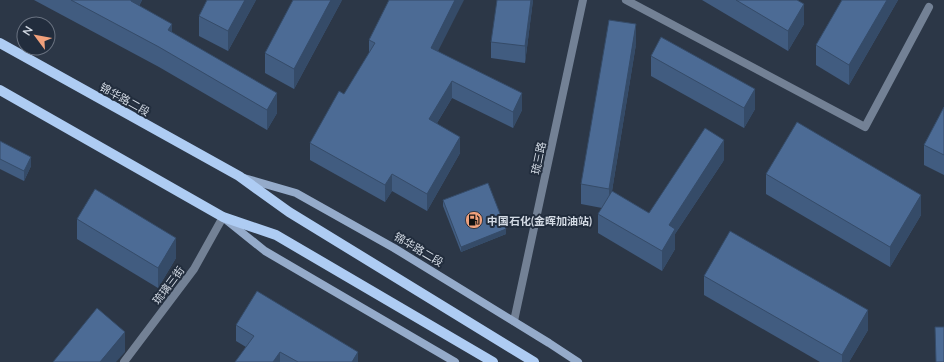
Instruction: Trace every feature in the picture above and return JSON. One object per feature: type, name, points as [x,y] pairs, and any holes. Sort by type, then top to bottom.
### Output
[{"type":"main road","name":"锦华路二段","points":[[0,43],[239,176],[289,212],[534,362]]},
{"type":"main road","points":[[0,90],[223,217],[264,251],[456,362]]},
{"type":"main road","name":"锦华路二段","points":[[239,176],[296,193],[394,248],[578,362]]},
{"type":"main road","points":[[223,217],[276,235],[493,362]]},
{"type":"street","name":"琉三路","points":[[514,321],[583,0]]},
{"type":"street","points":[[626,0],[865,128],[929,7]]},
{"type":"street","name":"琉璃三街","points":[[124,362],[194,269],[223,217]]},
{"type":"building","points":[[71,0],[131,0],[172,24],[168,30],[277,93],[267,110],[159,47]]},
{"type":"building","points":[[207,0],[245,0],[228,31],[199,16]]},
{"type":"building","points":[[293,0],[331,0],[294,69],[265,53]]},
{"type":"building","points":[[389,0],[455,0],[431,48],[522,93],[513,112],[452,81],[429,119],[460,137],[427,194],[392,174],[385,185],[310,143],[339,91],[344,94],[375,43],[369,40]]},
{"type":"building","points":[[497,0],[531,0],[525,46],[491,42]]},
{"type":"building","points":[[736,0],[797,0],[804,4],[788,31]]},
{"type":"building","points":[[842,0],[887,0],[849,65],[816,45]]},
{"type":"building","points":[[609,20],[636,24],[609,189],[581,184]]},
{"type":"building","points":[[661,37],[755,89],[744,108],[651,56]]},
{"type":"building","points":[[944,107],[944,155],[924,145]]},
{"type":"building","points":[[797,122],[921,195],[890,247],[766,174]]},
{"type":"building","points":[[705,128],[724,140],[669,225],[675,229],[662,251],[598,214],[612,191],[649,213]]},
{"type":"building","points":[[0,141],[31,157],[24,171],[0,159]]},
{"type":"building","name":"中国石化(金晖加油站)","points":[[488,183],[506,229],[461,247],[443,200]]},
{"type":"building","points":[[95,189],[176,238],[158,268],[77,219]]},
{"type":"building","points":[[730,231],[868,310],[842,355],[704,276]]},
{"type":"building","points":[[257,291],[358,352],[352,362],[298,362],[280,352],[273,362],[235,362],[254,336],[236,325]]},
{"type":"building","points":[[97,308],[125,332],[100,362],[53,362]]},
{"type":"building","points":[[935,327],[944,327],[944,362],[936,362]]},
{"type":"place","name":"中国石化(金晖加油站)","points":[[474,220]]}]
